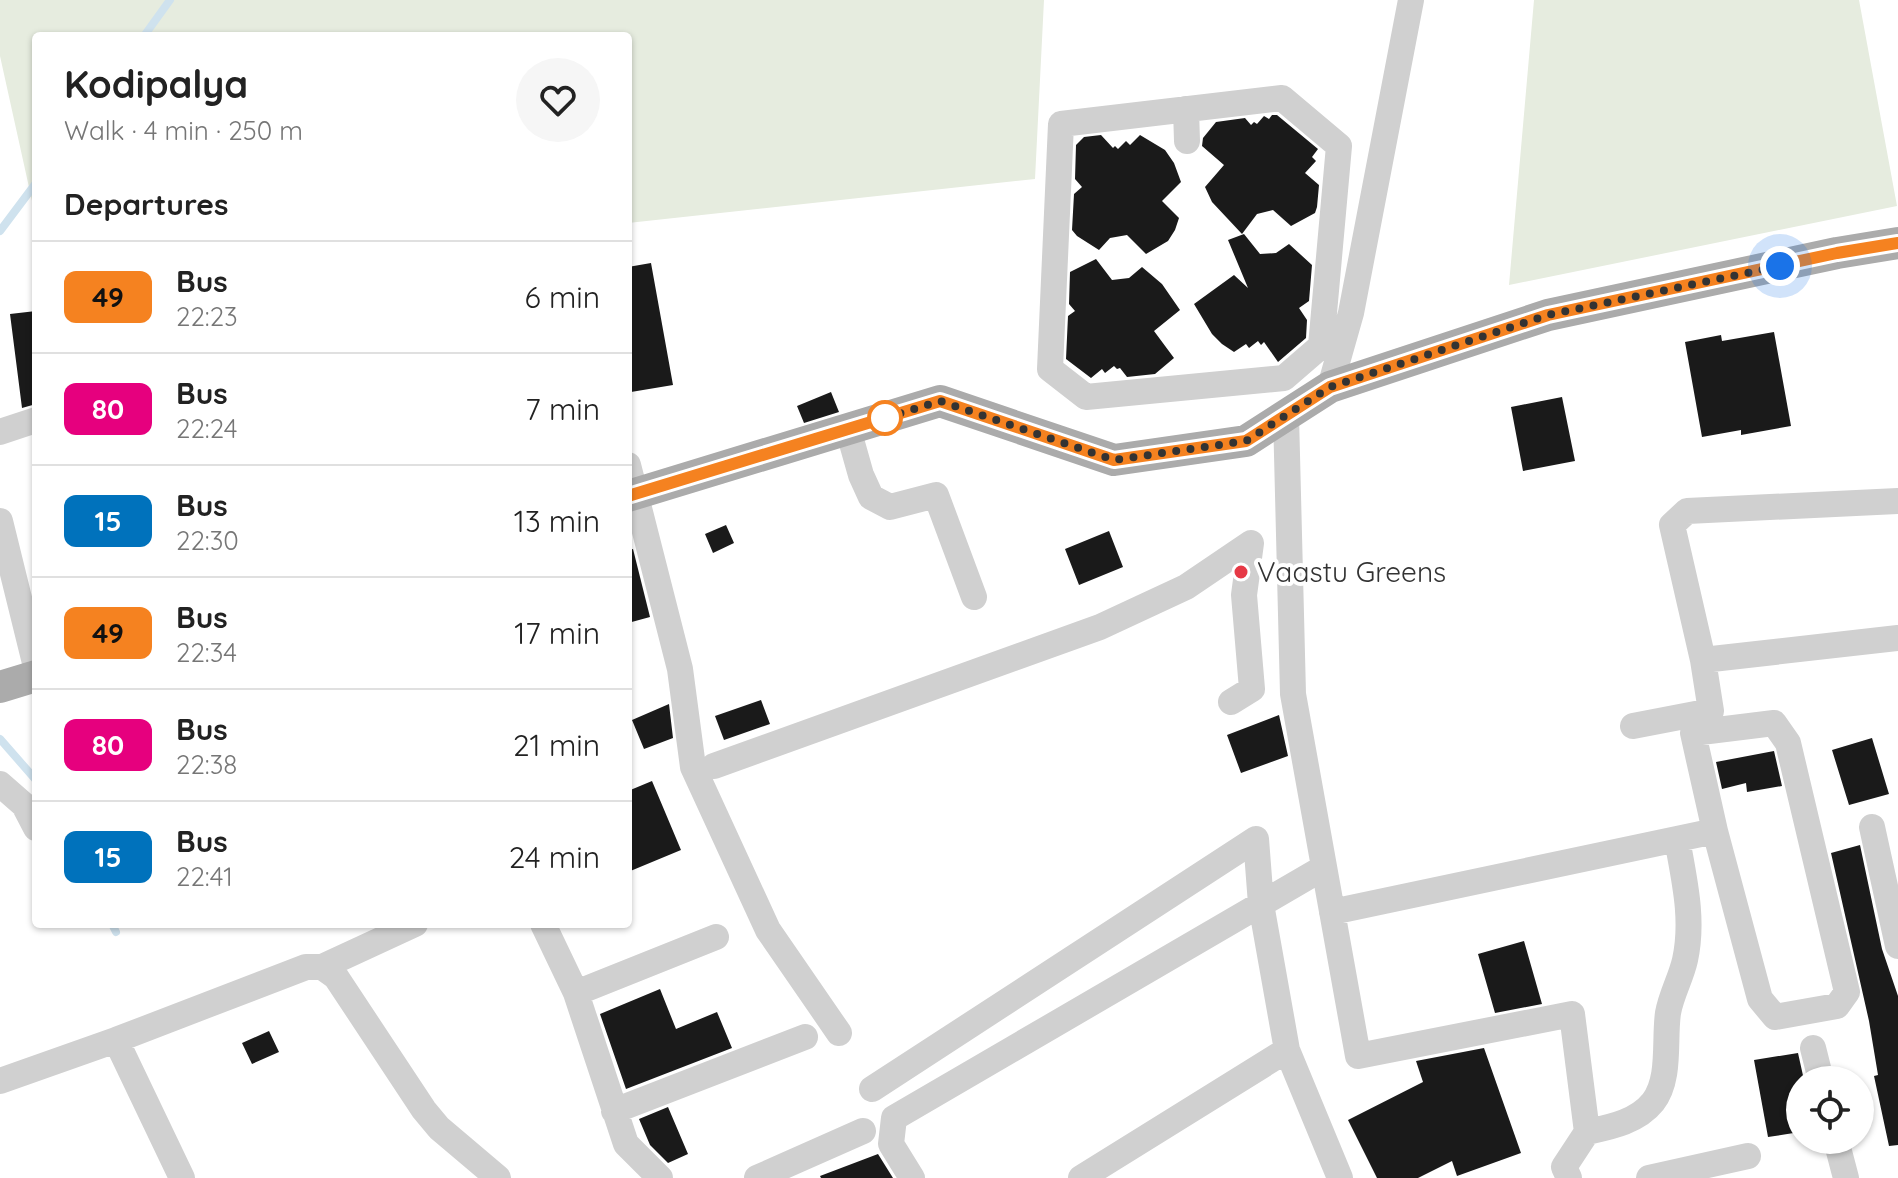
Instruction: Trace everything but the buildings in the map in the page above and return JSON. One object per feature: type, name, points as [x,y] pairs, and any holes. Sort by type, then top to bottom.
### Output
[{"type":"main road","points":[[632,484],[848,429],[940,401],[1114,460],[1246,441],[1330,387],[1548,315],[1837,253],[1898,243]]},
{"type":"main road","points":[[0,687],[32,677]]},
{"type":"street","points":[[1330,387],[1351,313],[1411,0]]},
{"type":"street","points":[[1339,146],[1321,346],[1284,378],[1086,397],[1050,369],[1061,124],[1282,98],[1339,146],[1381,154]]},
{"type":"street","points":[[1186,109],[1187,141]]},
{"type":"street","points":[[1286,415],[1293,694],[1358,1056],[1572,1014],[1587,1132],[1564,1167],[1569,1178]]},
{"type":"street","points":[[0,432],[32,421]]},
{"type":"street","points":[[848,429],[861,475],[871,497],[890,507],[936,495],[974,597]]},
{"type":"street","points":[[632,492],[680,669],[693,767],[768,930],[839,1033]]},
{"type":"street","points":[[1633,726],[1711,711],[1703,660],[1672,525],[1687,511],[1898,501]]},
{"type":"street","points":[[0,521],[32,651]]},
{"type":"street","points":[[714,766],[1100,627],[1186,587],[1251,543],[1244,595],[1252,689],[1231,702]]},
{"type":"street","points":[[1248,563],[1289,550]]},
{"type":"street","points":[[1703,660],[1898,638]]},
{"type":"street","points":[[1774,723],[1788,743],[1847,992],[1837,1006],[1775,1017],[1760,999],[1715,831],[1693,733],[1774,723]]},
{"type":"street","points":[[0,784],[24,805],[32,820]]},
{"type":"street","points":[[1872,827],[1898,946]]},
{"type":"street","points":[[1332,912],[1715,831]]},
{"type":"street","points":[[872,1089],[1256,839],[1261,904],[1287,1050],[1339,1177]]},
{"type":"street","points":[[1587,1132],[1617,1125],[1638,1115],[1654,1102],[1663,1080],[1668,1011],[1685,959],[1689,902],[1677,839]]},
{"type":"street","points":[[912,1178],[891,1144],[894,1118],[1323,868]]},
{"type":"street","points":[[0,1081],[306,967],[322,967],[406,928]]},
{"type":"street","points":[[545,928],[576,993],[626,1144],[660,1178]]},
{"type":"street","points":[[576,993],[716,937]]},
{"type":"street","points":[[322,967],[336,977],[439,1128],[498,1178]]},
{"type":"street","points":[[614,1111],[805,1037]]},
{"type":"street","points":[[116,1040],[182,1178]]},
{"type":"street","points":[[1813,1048],[1818,1066]]},
{"type":"street","points":[[1081,1178],[1287,1050]]},
{"type":"street","points":[[757,1178],[863,1131]]},
{"type":"street","points":[[1840,1154],[1846,1178]]},
{"type":"street","points":[[1649,1178],[1748,1156]]},
{"type":"shaded area","points":[[0,0],[1044,0],[1035,179],[632,223],[632,32],[32,32],[32,201],[0,56]]},
{"type":"shaded area","points":[[1534,0],[1859,0],[1897,206],[1509,285]]},
{"type":"waterway","points":[[147,32],[170,0]]},
{"type":"waterway","points":[[0,231],[32,188]]},
{"type":"waterway","points":[[0,739],[32,775]]},
{"type":"waterway","points":[[114,928],[116,932]]},
{"type":"bus line","name":"49","points":[[632,495],[940,401],[1114,460],[1246,441],[1330,387],[1548,315],[1837,253],[1898,243]]},
{"type":"place","name":"Vaastu Greens","points":[[1241,572]]},
{"type":"route","points":[[885,418],[879,420],[940,401],[1114,460],[1246,441],[1330,387],[1548,315],[1780,266]]}]
